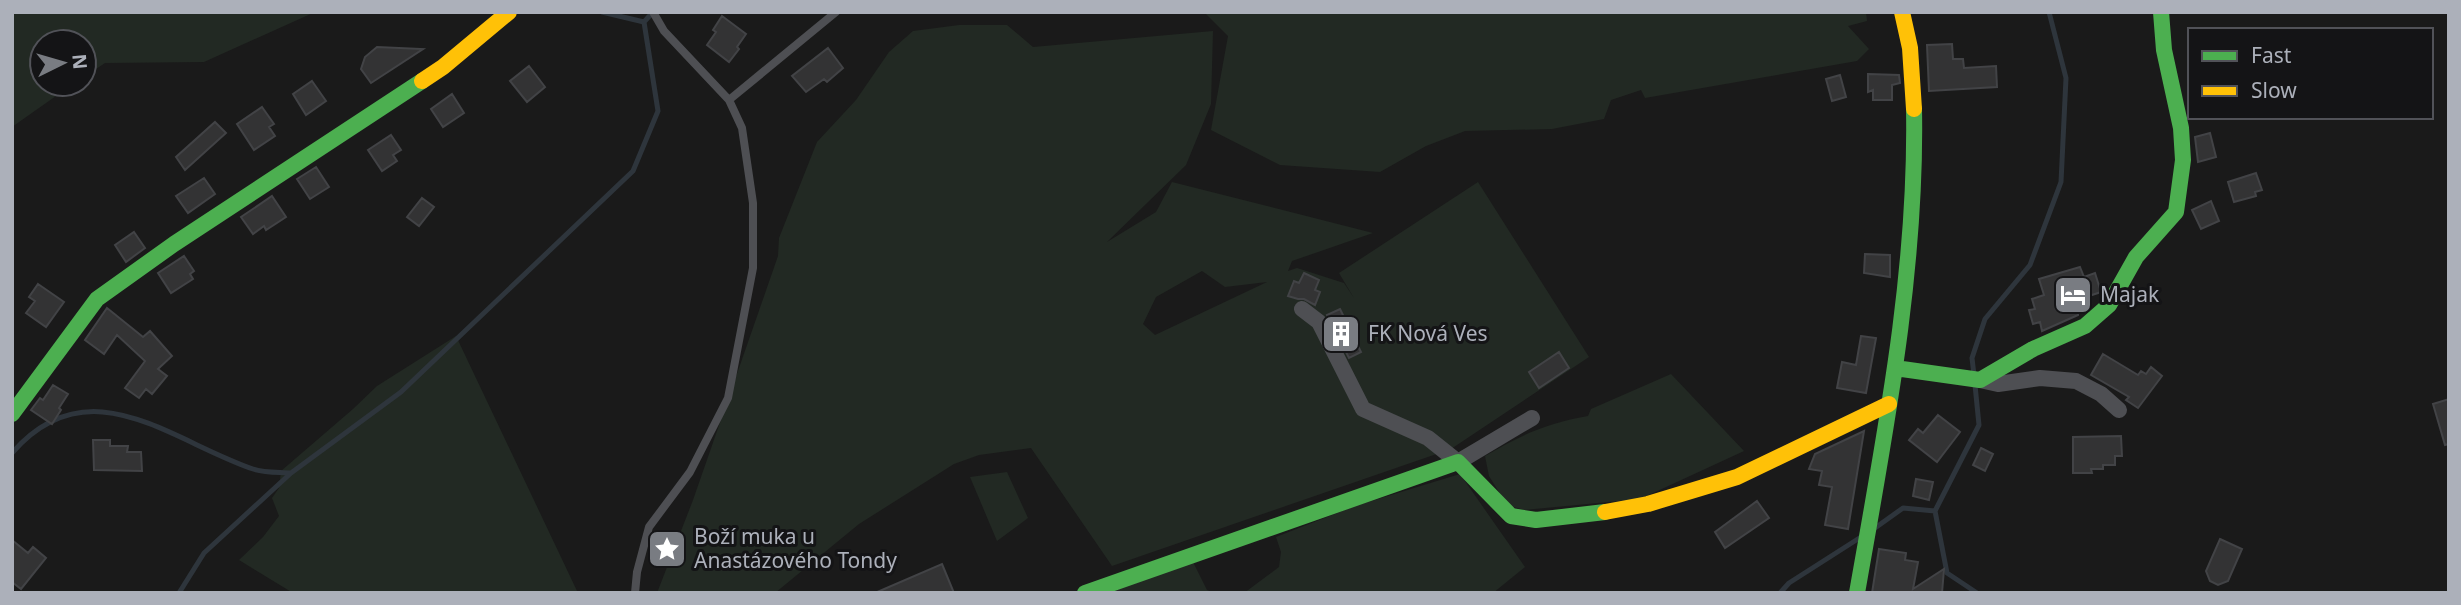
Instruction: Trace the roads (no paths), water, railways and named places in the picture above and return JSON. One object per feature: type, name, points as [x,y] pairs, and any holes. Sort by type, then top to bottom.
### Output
[{"type":"street","points":[[12,414],[97,299],[174,244],[443,67],[509,12]]},
{"type":"street","points":[[1857,593],[1909,276],[1914,181],[1913,81],[1902,12]]},
{"type":"street","points":[[1980,380],[2033,349],[2095,319],[2109,305],[2136,257],[2176,212],[2183,160],[2181,128],[2164,50],[2161,12]]},
{"type":"street","points":[[1302,309],[1319,322],[1363,409],[1428,438],[1458,462],[1511,516],[1536,520],[1648,505],[1737,477],[1889,404]]},
{"type":"street","points":[[1895,368],[1998,384],[2040,378],[2076,380],[2101,394],[2119,410]]},
{"type":"street","points":[[1085,593],[1458,462],[1532,418]]},
{"type":"lane","points":[[635,593],[637,572],[649,527],[690,472],[728,398],[753,268],[753,203],[742,128],[729,100],[664,31],[653,12]]},
{"type":"lane","points":[[729,100],[836,12]]},
{"type":"waterway","points":[[602,12],[644,22]]},
{"type":"waterway","points":[[12,453],[41,427],[70,414],[100,412],[130,417],[160,428],[253,469],[291,473],[401,392],[633,171],[658,111],[644,22],[653,12]]},
{"type":"waterway","points":[[1974,375],[1972,358],[1985,319],[2030,265],[2061,182],[2066,78],[2049,12]]},
{"type":"waterway","points":[[1875,528],[1903,508],[1935,511],[1979,425],[1975,385]]},
{"type":"waterway","points":[[179,593],[204,553],[291,473]]},
{"type":"waterway","points":[[1935,511],[1947,573],[1977,593]]},
{"type":"waterway","points":[[1780,593],[1789,583],[1861,537]]},
{"type":"place","name":"Majak","points":[[2073,295]]},
{"type":"place","name":"FK Nová Ves","points":[[1341,334]]},
{"type":"place","name":"Boží muka u Anastázového Tondy","points":[[667,549]]}]
